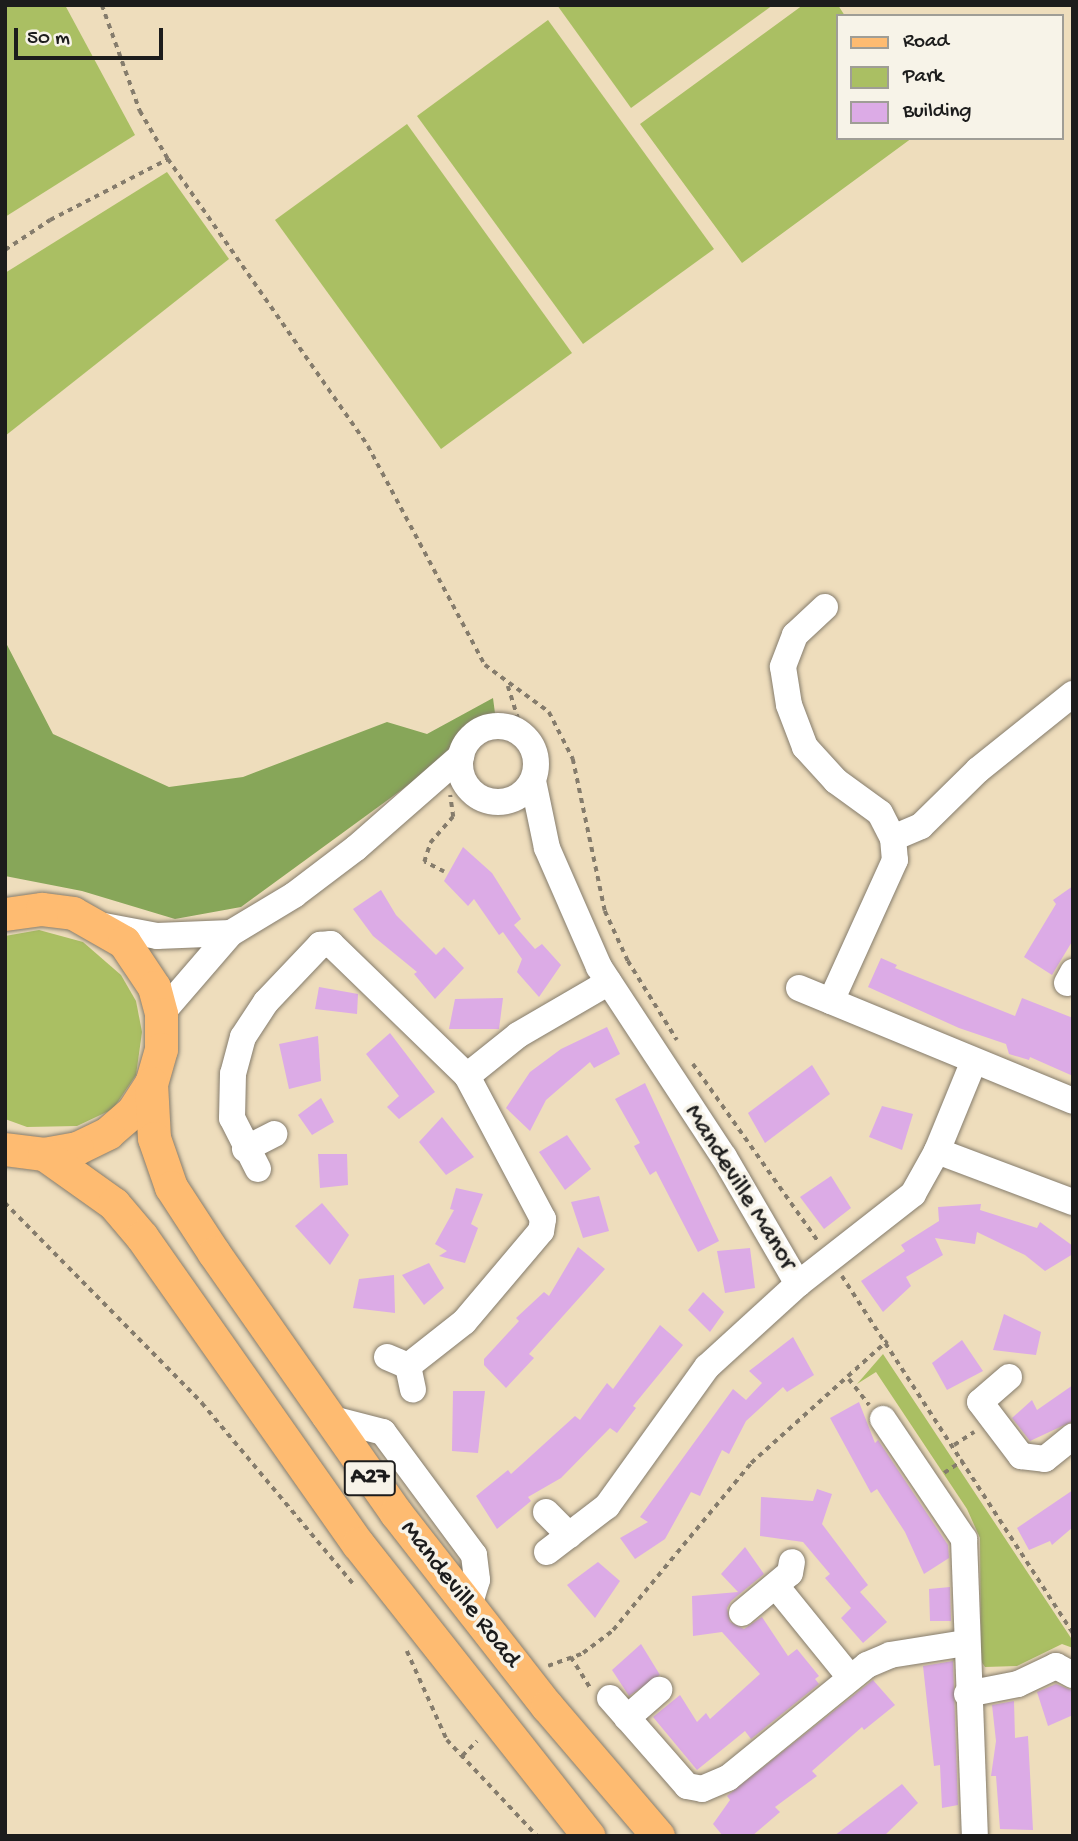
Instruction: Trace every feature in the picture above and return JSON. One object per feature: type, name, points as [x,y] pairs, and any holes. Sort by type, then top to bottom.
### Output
[{"type":"main road","name":"A27","points":[[5,889],[42,909]]},
{"type":"main road","name":"A27","points":[[5,914],[42,909],[73,914],[102,926],[141,963],[161,1014],[161,1049],[151,1083],[133,1111],[108,1133],[77,1148],[44,1154],[5,1149]]},
{"type":"main road","name":"Mandeville Road","points":[[151,1083],[154,1138],[171,1187],[326,1417],[469,1607],[658,1836]]},
{"type":"main road","name":"Mandeville Road","points":[[44,1154],[114,1204],[142,1237],[358,1544],[587,1835]]},
{"type":"street","points":[[825,607],[795,635],[783,667],[789,705],[805,747],[836,781],[880,813],[893,838],[895,860],[831,1001]]},
{"type":"street","points":[[893,838],[922,826],[978,770],[1073,694]]},
{"type":"street","points":[[161,1014],[231,933],[294,895],[412,801],[457,778],[474,734],[486,728],[511,727],[523,734]]},
{"type":"street","name":"Mandeville Manor","points":[[523,734],[536,756],[533,781],[547,848],[608,982],[724,1157],[798,1284],[707,1367],[607,1506],[547,1552]]},
{"type":"street","points":[[457,778],[490,801],[510,800],[533,781]]},
{"type":"street","name":"Mandeville Manor","points":[[510,800],[547,848]]},
{"type":"street","points":[[102,926],[157,936],[231,933]]},
{"type":"street","points":[[274,1135],[251,1159],[232,1118],[233,1074],[243,1037],[266,1002],[320,945],[331,944],[467,1076],[543,1219],[541,1231],[464,1322],[402,1371]]},
{"type":"street","points":[[467,1076],[518,1035],[608,982]]},
{"type":"street","points":[[799,988],[1073,1101]]},
{"type":"street","points":[[798,1284],[832,1261],[913,1194],[937,1151],[974,1060]]},
{"type":"street","points":[[937,1151],[1073,1202]]},
{"type":"street","points":[[1009,1377],[980,1402],[1021,1456],[1045,1459],[1073,1436]]},
{"type":"street","points":[[883,1419],[964,1539],[969,1595],[967,1694],[975,1835],[953,1836]]},
{"type":"street","points":[[546,1512],[569,1535]]},
{"type":"street","points":[[742,1613],[790,1573],[792,1562]]},
{"type":"street","points":[[776,1586],[849,1675]]},
{"type":"street","points":[[610,1698],[687,1786],[702,1789],[728,1778],[849,1675],[890,1655],[966,1643]]},
{"type":"street","points":[[967,1694],[1018,1684],[1056,1666],[1073,1675]]},
{"type":"street","points":[[627,1718],[659,1689]]},
{"type":"path","points":[[102,5],[135,99],[168,159],[368,446],[485,665],[507,684],[549,712],[573,759],[605,911],[628,961],[681,1047]]},
{"type":"path","points":[[5,250],[50,220],[168,159]]},
{"type":"path","points":[[507,684],[523,734]]},
{"type":"path","points":[[444,872],[424,862],[430,843],[453,817],[457,778]]},
{"type":"path","points":[[688,1058],[887,1342],[1073,1633]]},
{"type":"path","points":[[5,1203],[202,1404],[361,1593]]},
{"type":"path","points":[[546,1667],[583,1653],[613,1630],[751,1463],[887,1342]]},
{"type":"path","points":[[849,1378],[883,1419]]},
{"type":"path","points":[[405,1645],[447,1740],[537,1836]]},
{"type":"path","points":[[571,1656],[598,1702],[610,1698]]},
{"type":"path","points":[[462,1756],[477,1741]]},
{"type":"green space","points":[[5,5],[65,5],[135,135],[5,217]]},
{"type":"green space","points":[[557,5],[773,5],[631,108]]},
{"type":"green space","points":[[803,5],[838,5],[844,14],[836,14],[836,140],[909,140],[742,263],[640,124]]},
{"type":"green space","points":[[548,20],[714,249],[583,344],[417,116]]},
{"type":"green space","points":[[407,124],[572,353],[441,449],[275,220]]},
{"type":"green space","points":[[167,172],[229,259],[5,436],[5,273]]},
{"type":"green space","points":[[5,641],[53,734],[169,787],[243,777],[387,722],[427,734],[493,698],[496,721],[241,907],[175,919],[82,891],[5,876]]},
{"type":"green space","points":[[39,930],[83,942],[121,975],[136,1001],[142,1032],[136,1075],[113,1109],[77,1126],[27,1127],[5,1119],[5,936]]},
{"type":"green space","points":[[883,1354],[1073,1641],[1073,1648],[1062,1644],[1017,1666],[985,1667],[981,1661],[980,1538],[967,1509],[876,1372],[857,1384]]},
{"type":"building","points":[[463,847],[492,873],[521,919],[514,925],[535,949],[542,944],[561,965],[539,997],[517,972],[522,959],[503,932],[499,935],[474,899],[468,906],[444,881]]},
{"type":"building","points":[[1073,886],[1073,940],[1052,975],[1024,957],[1056,904],[1053,900]]},
{"type":"building","points":[[381,890],[396,915],[436,955],[444,947],[464,968],[435,999],[414,974],[417,972],[373,936],[353,909]]},
{"type":"building","points":[[881,958],[897,965],[895,968],[1015,1016],[1022,998],[1073,1018],[1073,1076],[1030,1057],[1029,1060],[1009,1054],[1006,1044],[959,1028],[868,987]]},
{"type":"building","points":[[319,987],[358,994],[357,1014],[315,1009]]},
{"type":"building","points":[[503,998],[499,1029],[449,1029],[455,999]]},
{"type":"building","points":[[607,1027],[620,1054],[594,1068],[590,1062],[546,1100],[530,1131],[506,1108],[530,1072],[561,1049]]},
{"type":"building","points":[[390,1033],[435,1092],[399,1119],[387,1107],[399,1096],[366,1054]]},
{"type":"building","points":[[318,1036],[321,1081],[289,1089],[279,1044]]},
{"type":"building","points":[[812,1065],[830,1094],[765,1143],[748,1113]]},
{"type":"building","points":[[645,1083],[719,1241],[698,1252],[656,1171],[650,1175],[634,1146],[640,1143],[615,1099]]},
{"type":"building","points":[[321,1098],[334,1122],[312,1135],[298,1115]]},
{"type":"building","points":[[882,1106],[913,1114],[902,1150],[869,1137]]},
{"type":"building","points":[[442,1117],[474,1157],[446,1175],[419,1142]]},
{"type":"building","points":[[567,1135],[591,1169],[565,1190],[539,1152]]},
{"type":"building","points":[[318,1154],[347,1154],[348,1185],[320,1188]]},
{"type":"building","points":[[831,1176],[851,1208],[824,1229],[800,1197]]},
{"type":"building","points":[[456,1188],[483,1194],[471,1224],[478,1228],[465,1263],[439,1256],[447,1251],[435,1244],[454,1210],[450,1209]]},
{"type":"building","points":[[599,1196],[609,1231],[583,1238],[571,1202]]},
{"type":"building","points":[[322,1203],[349,1235],[330,1265],[295,1226]]},
{"type":"building","points":[[981,1204],[980,1210],[1037,1228],[1040,1222],[1073,1246],[1073,1254],[1045,1271],[1025,1255],[977,1232],[975,1244],[935,1238],[943,1255],[906,1277],[911,1286],[883,1312],[861,1281],[905,1251],[901,1245],[939,1221],[938,1207]]},
{"type":"building","points":[[578,1247],[605,1269],[529,1354],[534,1358],[506,1388],[484,1365],[484,1359],[519,1321],[516,1318],[544,1292],[549,1296]]},
{"type":"building","points":[[750,1248],[755,1288],[725,1293],[717,1251]]},
{"type":"building","points":[[429,1263],[444,1288],[424,1305],[402,1275]]},
{"type":"building","points":[[394,1275],[395,1313],[353,1308],[359,1279]]},
{"type":"building","points":[[703,1292],[724,1312],[710,1332],[688,1310]]},
{"type":"building","points":[[1004,1314],[1041,1332],[1036,1355],[993,1350]]},
{"type":"building","points":[[660,1325],[683,1345],[633,1406],[636,1408],[617,1433],[610,1428],[561,1478],[528,1497],[531,1501],[497,1529],[476,1496],[508,1470],[511,1474],[575,1416],[580,1420],[607,1383],[613,1389]]},
{"type":"building","points":[[793,1337],[814,1375],[787,1392],[783,1387],[746,1421],[729,1454],[722,1450],[700,1496],[691,1492],[665,1539],[635,1559],[620,1538],[648,1522],[640,1517],[733,1389],[746,1400],[762,1383],[749,1371]]},
{"type":"building","points":[[962,1340],[983,1371],[947,1390],[932,1363]]},
{"type":"building","points":[[1073,1385],[1073,1421],[1030,1441],[1012,1418],[1032,1400],[1037,1410]]},
{"type":"building","points":[[453,1391],[485,1391],[478,1453],[452,1451]]},
{"type":"building","points":[[859,1402],[875,1443],[878,1440],[948,1545],[949,1558],[924,1574],[905,1532],[877,1489],[871,1493],[830,1418]]},
{"type":"building","points":[[817,1489],[832,1494],[822,1524],[868,1585],[860,1592],[887,1622],[863,1643],[841,1618],[851,1608],[825,1578],[830,1574],[803,1542],[760,1536],[761,1497],[813,1501]]},
{"type":"building","points":[[1073,1490],[1073,1527],[1052,1545],[1050,1541],[1029,1550],[1017,1528]]},
{"type":"building","points":[[745,1547],[764,1574],[731,1601],[727,1608],[730,1622],[744,1629],[762,1617],[788,1656],[797,1649],[819,1676],[815,1679],[819,1684],[751,1739],[745,1731],[697,1770],[653,1717],[680,1695],[697,1722],[706,1713],[710,1719],[760,1674],[722,1632],[693,1636],[692,1596],[738,1592],[721,1574]]},
{"type":"building","points":[[598,1562],[620,1581],[595,1618],[567,1585]]},
{"type":"building","points":[[950,1587],[951,1621],[930,1621],[929,1589]]},
{"type":"building","points":[[641,1644],[660,1675],[629,1696],[612,1670]]},
{"type":"building","points":[[953,1661],[958,1805],[942,1808],[940,1765],[934,1766],[923,1666]]},
{"type":"building","points":[[873,1680],[895,1705],[864,1730],[862,1727],[812,1771],[817,1776],[775,1807],[780,1812],[752,1836],[723,1836],[713,1824],[730,1800],[727,1796]]},
{"type":"building","points":[[1056,1684],[1071,1690],[1073,1715],[1048,1726],[1037,1692]]},
{"type":"building","points":[[1014,1701],[1015,1738],[1028,1736],[1033,1830],[1000,1829],[996,1776],[991,1776],[996,1741],[992,1705]]},
{"type":"building","points":[[902,1784],[918,1803],[884,1836],[834,1836]]}]
